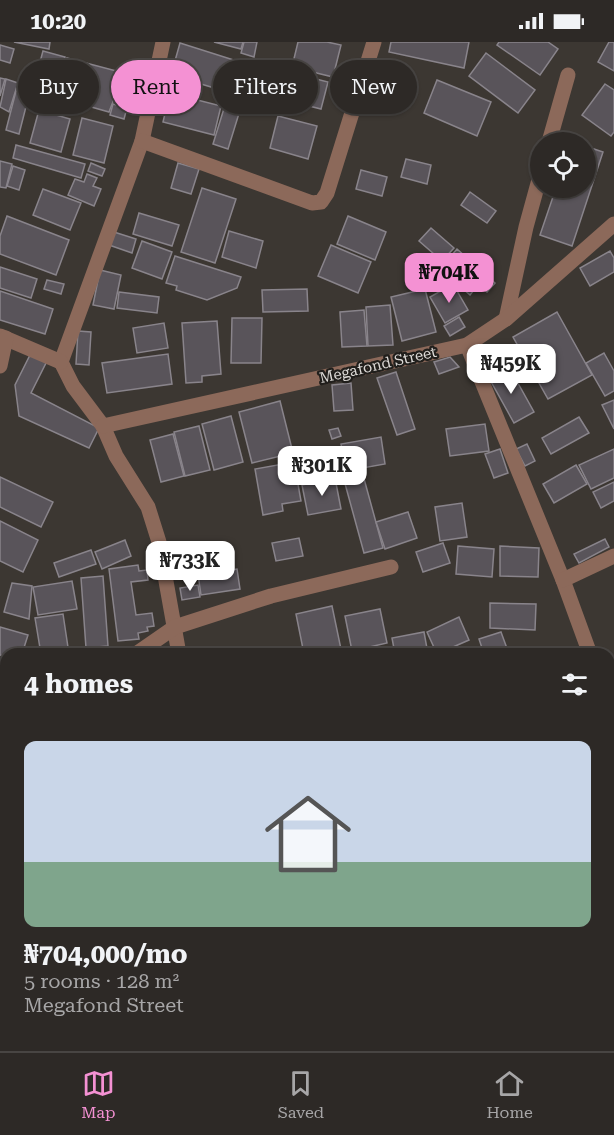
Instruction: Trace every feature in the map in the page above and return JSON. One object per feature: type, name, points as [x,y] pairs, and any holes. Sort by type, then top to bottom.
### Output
[{"type":"street","points":[[61,362],[142,141],[163,42]]},
{"type":"street","points":[[142,141],[312,203],[321,202],[327,193],[374,42]]},
{"type":"street","points":[[552,132],[568,75]]},
{"type":"street","points":[[506,319],[534,198]]},
{"type":"street","name":"Megafond Street","points":[[103,426],[467,345],[506,319],[612,233]]},
{"type":"street","points":[[0,366],[3,337],[61,362],[73,386],[103,426],[117,456],[148,507],[159,542],[178,648]]},
{"type":"street","points":[[467,345],[563,580],[588,648]]},
{"type":"street","points":[[563,580],[614,556]]},
{"type":"street","points":[[145,648],[175,627],[271,596],[391,567]]},
{"type":"building","points":[[14,42],[50,42],[49,49]]},
{"type":"building","points":[[214,42],[243,42],[241,49]]},
{"type":"building","points":[[244,42],[257,42],[254,57],[241,53]]},
{"type":"building","points":[[298,42],[327,42],[341,45],[337,60],[330,60],[330,76],[318,73],[318,60],[294,60]]},
{"type":"building","points":[[391,42],[469,42],[464,68],[389,52]]},
{"type":"building","points":[[499,42],[548,42],[558,49],[540,75],[497,45]]},
{"type":"building","points":[[609,42],[614,42],[614,71],[598,62]]},
{"type":"building","points":[[180,43],[234,60],[213,60],[213,88],[201,84],[201,60],[175,60]]},
{"type":"building","points":[[0,45],[14,49],[10,63],[0,60]]},
{"type":"building","points":[[43,51],[65,57],[64,60],[41,60]]},
{"type":"building","points":[[486,53],[535,90],[518,113],[469,76]]},
{"type":"building","points":[[99,66],[111,70],[109,112],[99,109]]},
{"type":"building","points":[[0,78],[5,79],[0,96]]},
{"type":"building","points":[[6,79],[18,83],[9,112],[0,107]]},
{"type":"building","points":[[318,79],[328,82],[321,109],[318,108]]},
{"type":"building","points":[[437,80],[491,102],[477,136],[424,113]]},
{"type":"building","points":[[605,84],[614,90],[614,132],[611,136],[582,115]]},
{"type":"building","points":[[16,91],[18,92],[18,114],[24,114],[19,134],[6,130]]},
{"type":"building","points":[[201,101],[213,104],[213,114],[219,114],[214,135],[163,122],[165,114],[201,114]]},
{"type":"building","points":[[111,111],[111,114],[125,114],[124,119],[110,115]]},
{"type":"building","points":[[38,114],[53,114],[70,119],[61,152],[30,143]]},
{"type":"building","points":[[222,114],[239,114],[228,149],[213,144]]},
{"type":"building","points":[[278,116],[317,126],[308,159],[270,148]]},
{"type":"building","points":[[82,118],[113,126],[104,163],[73,155]]},
{"type":"building","points":[[16,145],[85,164],[81,178],[13,158]]},
{"type":"building","points":[[596,150],[603,152],[596,173]]},
{"type":"building","points":[[406,159],[431,165],[427,184],[401,177]]},
{"type":"building","points":[[0,161],[12,164],[6,188],[0,187]]},
{"type":"building","points":[[91,163],[105,169],[102,176],[88,171]]},
{"type":"building","points":[[178,163],[199,169],[191,194],[171,188]]},
{"type":"building","points":[[13,166],[25,170],[19,190],[7,186]]},
{"type":"building","points":[[361,170],[387,177],[382,196],[356,189]]},
{"type":"building","points":[[87,174],[97,178],[93,186],[101,189],[94,206],[68,195],[75,179],[84,182]]},
{"type":"building","points":[[202,188],[236,199],[215,263],[181,252]]},
{"type":"building","points":[[43,189],[81,203],[70,230],[33,215]]},
{"type":"building","points":[[470,192],[496,211],[487,223],[461,205]]},
{"type":"building","points":[[553,198],[588,198],[572,246],[540,235]]},
{"type":"building","points":[[139,213],[179,225],[172,246],[133,234]]},
{"type":"building","points":[[7,216],[69,240],[56,275],[0,254],[0,236]]},
{"type":"building","points":[[348,216],[386,232],[375,260],[337,244]]},
{"type":"building","points":[[431,228],[454,248],[442,261],[419,241]]},
{"type":"building","points":[[229,231],[263,241],[256,268],[222,257]]},
{"type":"building","points":[[114,232],[136,239],[132,253],[109,245]]},
{"type":"building","points":[[142,241],[172,252],[162,279],[132,268]]},
{"type":"building","points":[[331,245],[371,262],[358,293],[318,276]]},
{"type":"building","points":[[457,249],[495,283],[487,292],[478,285],[470,295],[440,269]]},
{"type":"building","points":[[610,251],[614,258],[614,272],[590,286],[580,268]]},
{"type":"building","points":[[175,256],[241,277],[237,288],[207,300],[176,290],[177,286],[166,283]]},
{"type":"building","points":[[0,267],[37,279],[31,298],[0,288]]},
{"type":"building","points":[[100,270],[121,275],[114,309],[93,305]]},
{"type":"building","points":[[47,280],[64,284],[61,294],[44,289]]},
{"type":"building","points":[[453,284],[468,310],[445,323],[430,297]]},
{"type":"building","points":[[307,289],[308,311],[263,312],[262,290]]},
{"type":"building","points":[[425,289],[436,332],[402,341],[391,297]]},
{"type":"building","points":[[0,291],[53,309],[45,334],[0,320]]},
{"type":"building","points":[[119,292],[159,297],[157,313],[117,308]]},
{"type":"building","points":[[390,305],[393,345],[368,346],[366,307]]},
{"type":"building","points":[[364,310],[367,346],[342,347],[340,312]]},
{"type":"building","points":[[557,312],[592,375],[548,399],[513,337]]},
{"type":"building","points":[[459,317],[465,327],[450,336],[444,326]]},
{"type":"building","points":[[232,318],[262,318],[261,363],[231,363]]},
{"type":"building","points":[[217,321],[221,374],[202,376],[202,382],[186,383],[182,323]]},
{"type":"building","points":[[164,323],[168,348],[137,353],[133,328]]},
{"type":"building","points":[[78,331],[91,332],[89,365],[76,364]]},
{"type":"building","points":[[31,353],[47,361],[31,393],[99,428],[89,448],[19,416],[15,385]]},
{"type":"building","points":[[604,353],[614,371],[614,391],[605,396],[586,363]]},
{"type":"building","points":[[168,354],[172,384],[107,393],[102,363]]},
{"type":"building","points":[[450,357],[459,367],[439,374],[434,362]]},
{"type":"building","points":[[509,367],[534,412],[514,423],[489,378]]},
{"type":"building","points":[[396,372],[415,429],[397,435],[377,378]]},
{"type":"building","points":[[351,383],[353,410],[334,411],[332,385]]},
{"type":"building","points":[[614,400],[614,429],[602,405]]},
{"type":"building","points":[[280,401],[293,453],[252,463],[239,412]]},
{"type":"building","points":[[231,416],[243,462],[214,470],[202,424]]},
{"type":"building","points":[[579,417],[589,433],[551,454],[542,438]]},
{"type":"building","points":[[485,424],[489,451],[450,456],[446,429]]},
{"type":"building","points":[[199,426],[210,470],[185,476],[174,432]]},
{"type":"building","points":[[338,428],[341,436],[332,439],[329,430]]},
{"type":"building","points":[[173,434],[184,476],[161,482],[150,440]]},
{"type":"building","points":[[381,437],[385,464],[346,471],[341,444]]},
{"type":"building","points":[[527,444],[535,461],[525,466],[516,449]]},
{"type":"building","points":[[500,449],[508,473],[494,478],[485,454]]},
{"type":"building","points":[[614,449],[614,478],[591,489],[579,465]]},
{"type":"building","points":[[334,450],[339,469],[301,478],[296,459]]},
{"type":"building","points":[[294,462],[301,501],[282,504],[283,511],[263,515],[255,469]]},
{"type":"building","points":[[576,465],[587,484],[554,503],[543,484]]},
{"type":"building","points":[[363,475],[383,548],[364,553],[344,480]]},
{"type":"building","points":[[0,477],[53,502],[41,527],[0,507]]},
{"type":"building","points":[[335,478],[341,509],[308,515],[302,485]]},
{"type":"building","points":[[614,482],[614,501],[601,508],[593,492]]},
{"type":"building","points":[[462,503],[467,537],[440,541],[435,507]]},
{"type":"building","points":[[408,512],[417,538],[385,549],[376,522]]},
{"type":"building","points":[[0,521],[38,540],[23,572],[0,561]]},
{"type":"building","points":[[299,538],[303,556],[276,561],[272,543]]},
{"type":"building","points":[[605,539],[609,547],[579,563],[574,554]]},
{"type":"building","points":[[125,540],[131,556],[102,569],[95,552]]},
{"type":"building","points":[[443,543],[450,563],[423,572],[416,552]]},
{"type":"building","points":[[458,546],[494,549],[492,577],[456,574]]},
{"type":"building","points":[[500,546],[539,548],[538,577],[500,576]]},
{"type":"building","points":[[91,550],[96,564],[59,577],[54,563]]},
{"type":"building","points":[[138,565],[139,571],[147,570],[148,580],[131,582],[136,615],[152,613],[154,626],[147,627],[148,631],[138,633],[139,639],[118,641],[109,569]]},
{"type":"building","points":[[237,569],[240,589],[201,595],[198,574]]},
{"type":"building","points":[[103,576],[108,646],[86,648],[81,578]]},
{"type":"building","points":[[72,581],[77,609],[38,615],[33,587]]},
{"type":"building","points":[[12,583],[32,586],[29,619],[4,612]]},
{"type":"building","points":[[198,585],[200,597],[182,600],[180,588]]},
{"type":"building","points":[[490,603],[536,604],[535,630],[490,628]]},
{"type":"building","points":[[332,606],[341,648],[303,648],[296,614]]},
{"type":"building","points":[[380,609],[387,643],[365,648],[351,648],[345,616]]},
{"type":"building","points":[[63,614],[68,648],[40,648],[35,618]]},
{"type":"building","points":[[459,617],[469,640],[451,648],[434,648],[427,632]]},
{"type":"building","points":[[0,627],[28,635],[24,648],[0,648]]},
{"type":"building","points":[[424,632],[427,648],[394,648],[392,638]]},
{"type":"building","points":[[501,632],[507,648],[482,648],[479,639]]}]
